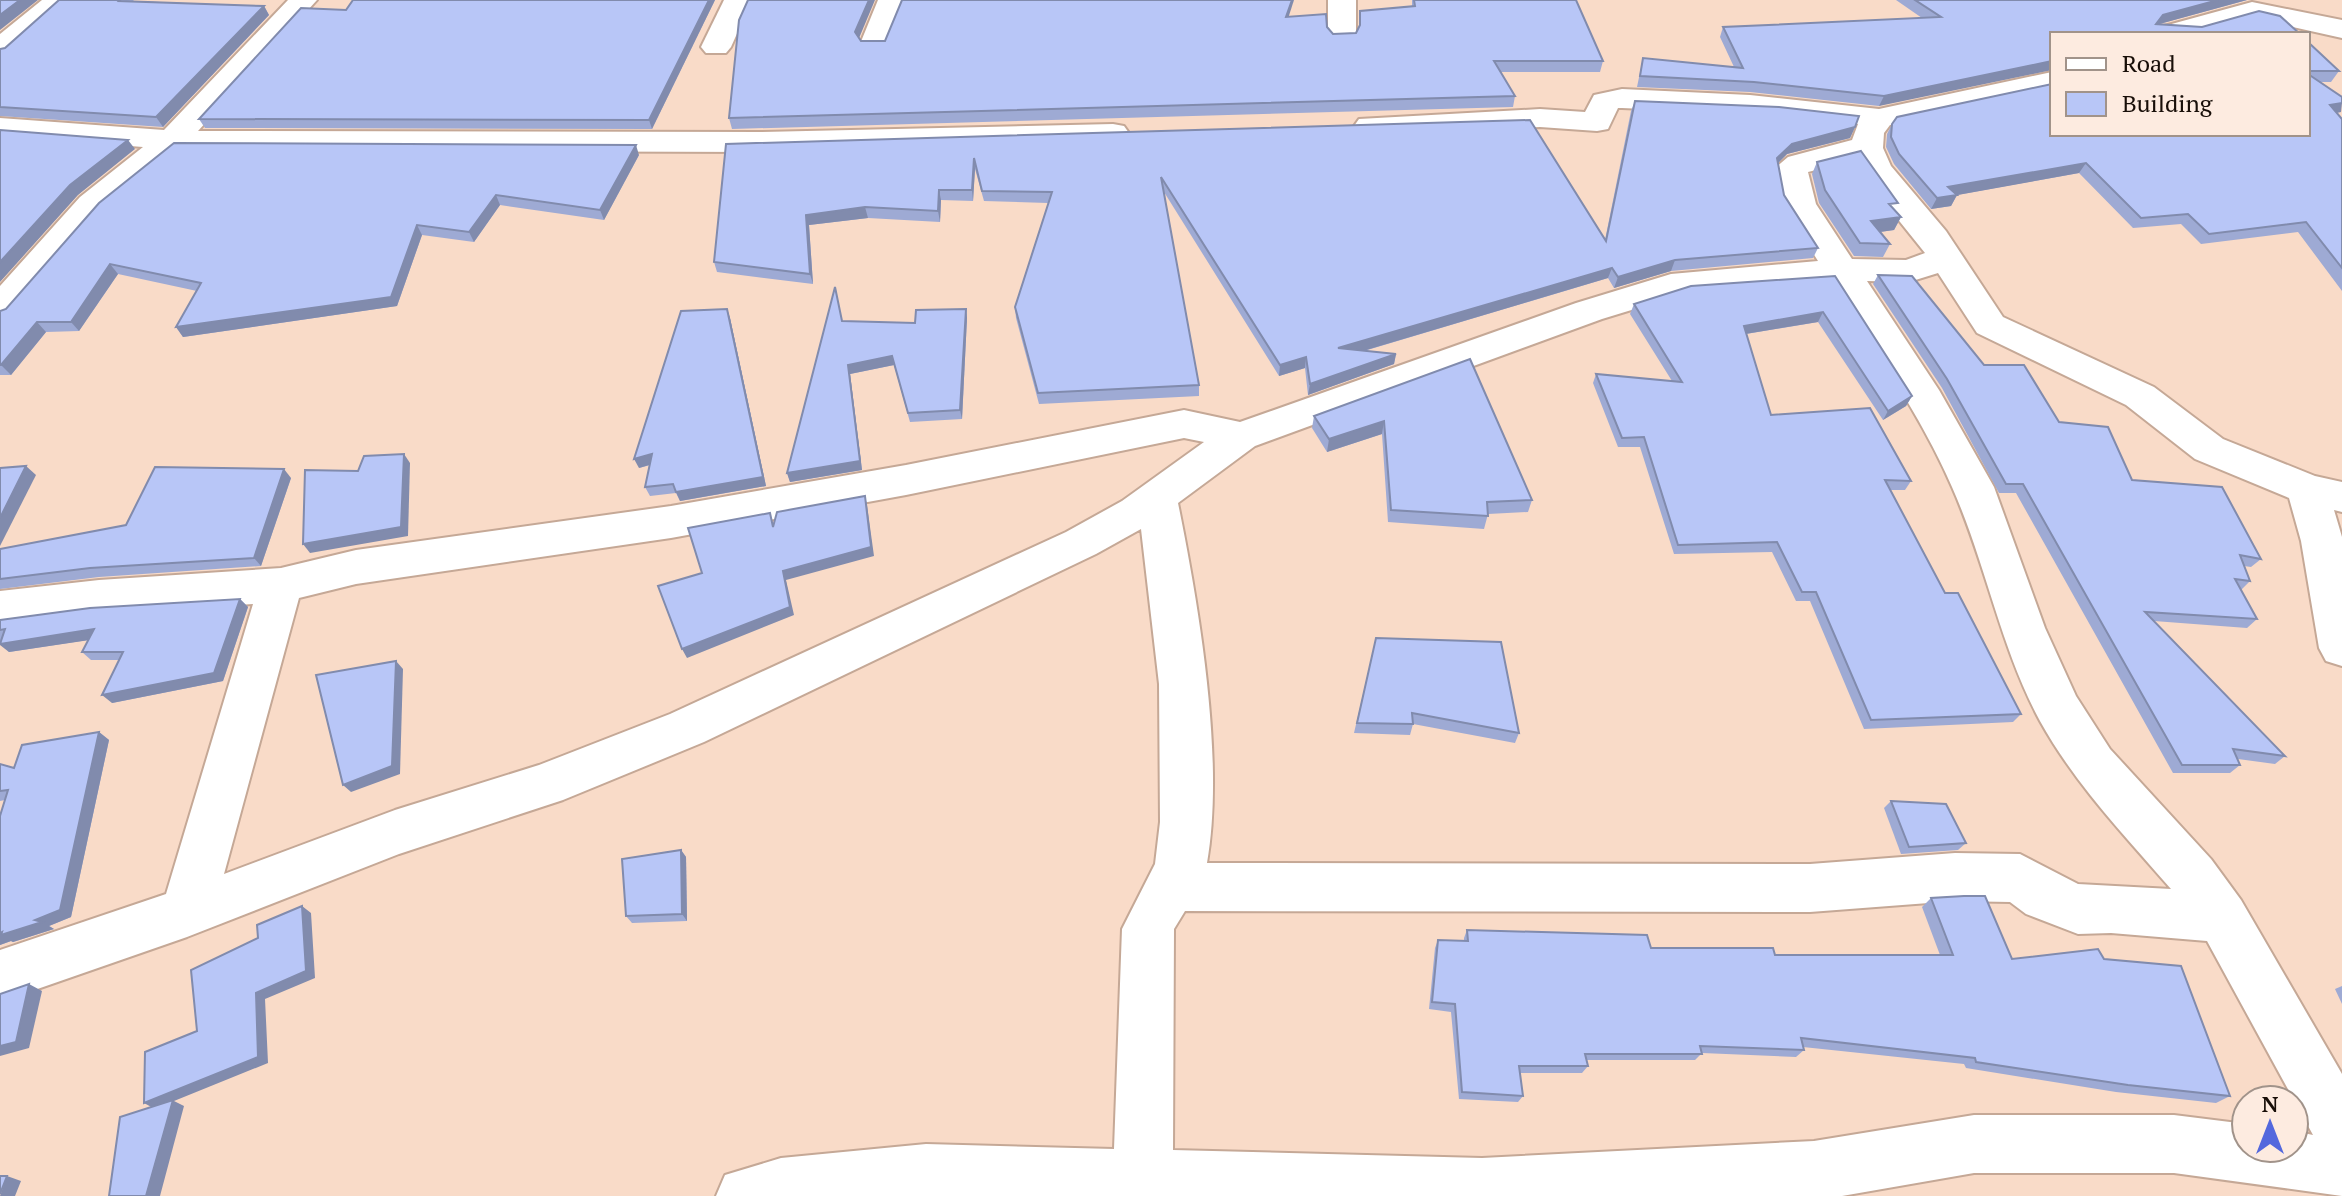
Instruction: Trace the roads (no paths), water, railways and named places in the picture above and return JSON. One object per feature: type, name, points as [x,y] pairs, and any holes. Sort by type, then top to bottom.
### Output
[{"type":"street","points":[[0,49],[59,0]]},
{"type":"street","points":[[0,309],[92,204],[172,140],[303,0]]},
{"type":"street","points":[[716,47],[738,0]]},
{"type":"street","points":[[875,44],[892,0]]},
{"type":"street","points":[[1342,0],[1342,36]]},
{"type":"street","points":[[2173,32],[2218,17],[2242,5],[2342,29]]},
{"type":"street","points":[[2050,82],[1872,132],[1849,153],[1799,163],[1791,168],[1792,185],[1803,211],[1844,270],[1944,430],[1973,487],[2023,628],[2057,707],[2093,764],[2193,876],[2222,918],[2342,1130]]},
{"type":"street","points":[[1340,127],[1540,118],[1597,122],[1605,101],[1635,96],[1667,103],[1783,104],[1872,132]]},
{"type":"street","points":[[0,127],[172,140],[760,142],[1143,132]]},
{"type":"street","points":[[1872,132],[1882,178],[1936,236],[1973,304],[1990,325],[2140,396],[2209,449],[2325,493],[2322,541],[2342,648]]},
{"type":"street","points":[[0,976],[187,912],[395,833],[546,785],[687,728],[1081,543],[1137,512],[1241,436],[1589,311],[1684,282],[1844,270],[1909,271],[1939,260],[1943,252]]},
{"type":"street","points":[[0,609],[99,597],[281,585],[356,567],[671,522],[906,480],[1131,432],[1184,424],[1241,436]]},
{"type":"street","points":[[1143,1179],[1148,929],[1152,917],[1174,887],[1184,838],[1187,755],[1171,570],[1156,497]]},
{"type":"street","points":[[187,912],[281,585]]},
{"type":"street","points":[[1174,887],[1810,888],[1955,877],[2020,878],[2044,897],[2078,909],[2111,908],[2222,918]]},
{"type":"street","points":[[746,1196],[781,1188],[926,1174],[1482,1188],[1814,1171],[1974,1144],[2078,1142],[2174,1144],[2293,1160],[2342,1171]]}]
